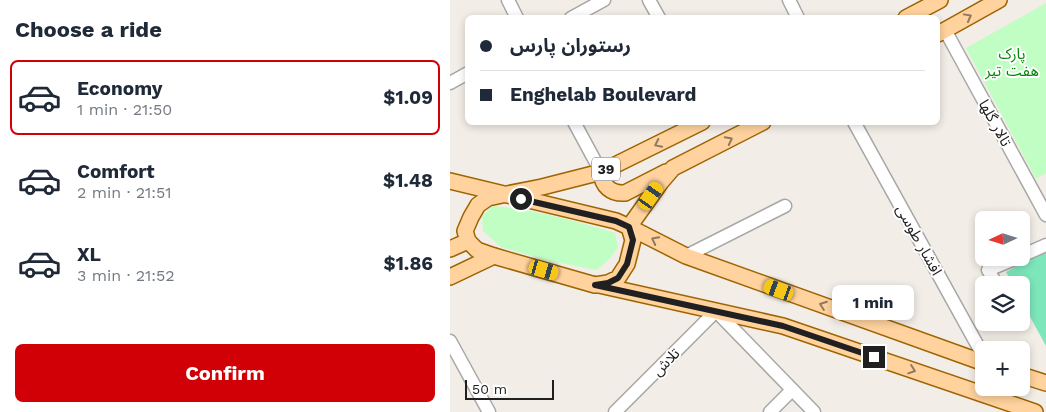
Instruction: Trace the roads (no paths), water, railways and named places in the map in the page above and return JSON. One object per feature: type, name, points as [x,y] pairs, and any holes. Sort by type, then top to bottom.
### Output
[{"type":"main road","points":[[909,15],[922,4],[940,0]]},
{"type":"main road","points":[[941,32],[999,0]]},
{"type":"main road","name":"39","points":[[502,195],[601,172],[696,125]]},
{"type":"main road","points":[[601,172],[604,184],[608,188],[613,192],[625,193],[757,125]]},
{"type":"main road","points":[[629,227],[661,182],[674,168]]},
{"type":"main road","points":[[450,181],[616,221],[686,256],[975,360]]},
{"type":"main road","points":[[502,195],[488,198],[478,205],[470,217],[465,231],[468,241],[477,250],[595,285],[783,326],[1036,412]]},
{"type":"main road","points":[[595,285],[608,283],[618,278],[627,264],[633,240],[629,227]]},
{"type":"main road","points":[[450,236],[468,241]]},
{"type":"main road","points":[[450,249],[468,241]]},
{"type":"main road","points":[[450,277],[494,256]]},
{"type":"main road","points":[[1030,378],[1046,383]]},
{"type":"street","points":[[508,0],[516,15]]},
{"type":"street","points":[[576,15],[604,0]]},
{"type":"street","points":[[649,0],[657,15]]},
{"type":"street","points":[[789,0],[796,15]]},
{"type":"street","name":"تالار گلها","points":[[941,32],[1046,215]]},
{"type":"street","points":[[450,83],[465,75]]},
{"type":"street","points":[[576,125],[601,172]]},
{"type":"street","name":"افشار طوسی","points":[[856,125],[975,341]]},
{"type":"street","points":[[686,256],[785,206]]},
{"type":"street","points":[[1030,252],[1046,245]]},
{"type":"street","points":[[991,276],[988,270],[998,266]]},
{"type":"street","points":[[716,311],[814,412]]},
{"type":"street","name":"تلاش","points":[[615,412],[716,311]]},
{"type":"street","points":[[450,340],[489,412]]},
{"type":"street","points":[[770,412],[792,390]]},
{"type":"park label","name":"پارک هفت تیر","points":[[1012,62]]}]
